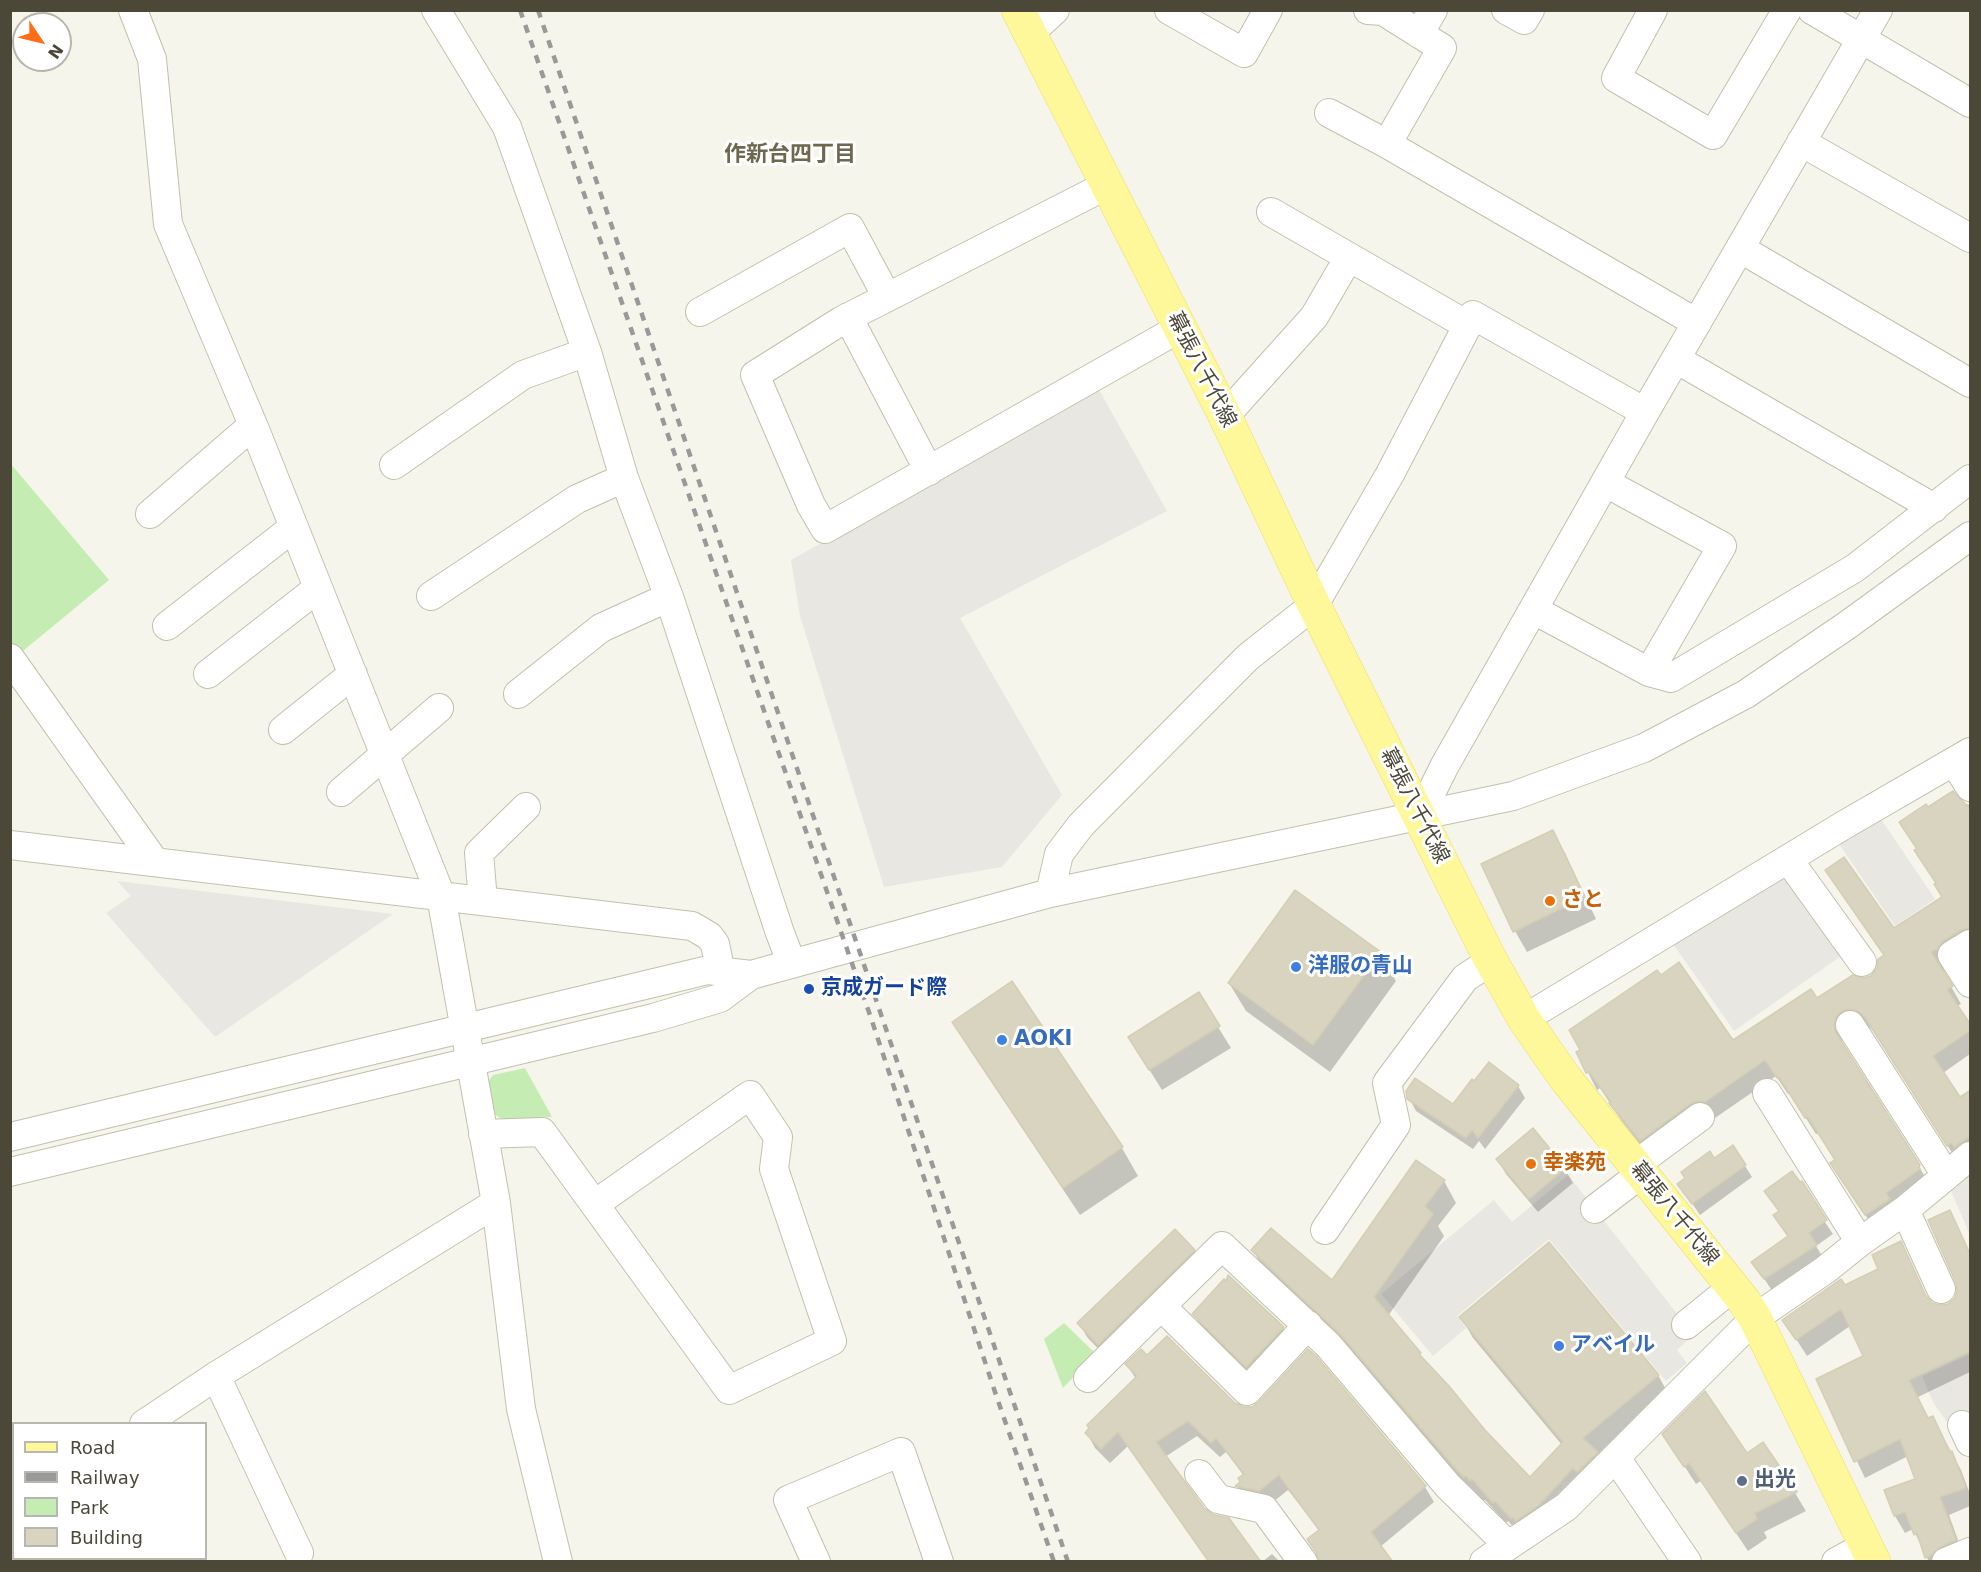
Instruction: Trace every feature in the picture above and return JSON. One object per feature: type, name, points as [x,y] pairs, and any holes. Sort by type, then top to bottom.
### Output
[{"type":"main road","name":"幕張八千代線","points":[[1024,22],[1225,416],[1314,605],[1491,961],[1524,1019],[1565,1078],[1733,1287],[1755,1318],[1870,1553]]},
{"type":"street","points":[[133,10],[152,59],[168,224],[253,425],[441,896],[496,1203],[522,1409],[558,1562]]},
{"type":"street","points":[[436,10],[507,127],[587,352],[624,478],[669,597],[792,964]]},
{"type":"street","points":[[1024,22],[1055,10]]},
{"type":"street","points":[[1169,10],[1244,53],[1268,10]]},
{"type":"street","points":[[1368,10],[1426,22],[1442,48],[1387,144]]},
{"type":"street","points":[[1506,10],[1524,20],[1530,10]]},
{"type":"street","points":[[1653,10],[1616,78],[1713,135],[1786,10]]},
{"type":"street","points":[[1812,10],[1971,103]]},
{"type":"street","points":[[1419,817],[1445,765],[1645,412],[1878,10]]},
{"type":"street","points":[[1329,113],[1387,144],[1697,323]]},
{"type":"street","points":[[1802,142],[1971,238]]},
{"type":"street","points":[[1107,185],[848,317],[755,375],[811,505],[825,529],[1180,328]]},
{"type":"street","points":[[1271,213],[1467,325]]},
{"type":"street","points":[[700,312],[850,228],[887,297]]},
{"type":"street","points":[[1741,249],[1971,383]]},
{"type":"street","points":[[1225,416],[1314,317],[1349,257]]},
{"type":"street","points":[[1050,893],[1059,854],[1081,825],[1248,657],[1314,605],[1390,474],[1473,315],[1645,412]]},
{"type":"street","points":[[848,317],[929,471]]},
{"type":"street","points":[[394,465],[523,375],[587,352]]},
{"type":"street","points":[[1676,359],[1934,508]]},
{"type":"street","points":[[150,514],[253,425]]},
{"type":"street","points":[[431,596],[577,499],[624,478]]},
{"type":"street","points":[[1534,610],[1649,672],[1671,678],[1854,568],[1971,479]]},
{"type":"street","points":[[1606,483],[1722,546],[1649,672]]},
{"type":"street","points":[[166,626],[294,527]]},
{"type":"street","points":[[10,1137],[708,970],[751,975],[1050,893],[1514,796],[1644,748],[1746,694],[1846,626],[1971,536]]},
{"type":"street","points":[[208,674],[318,588]]},
{"type":"street","points":[[518,694],[601,628],[669,597]]},
{"type":"street","points":[[10,658],[155,862]]},
{"type":"street","points":[[284,730],[352,674]]},
{"type":"street","points":[[341,792],[439,708]]},
{"type":"street","points":[[1524,1019],[1962,757],[1971,787]]},
{"type":"street","points":[[483,901],[479,853],[526,807]]},
{"type":"street","points":[[10,845],[692,926],[705,933],[715,944],[721,972]]},
{"type":"street","points":[[1788,859],[1862,962]]},
{"type":"street","points":[[1971,944],[1952,955],[1971,982]]},
{"type":"street","points":[[1325,1230],[1396,1125],[1386,1083],[1465,978],[1491,961]]},
{"type":"street","points":[[10,1172],[653,1018],[720,998],[751,975]]},
{"type":"street","points":[[1850,1025],[1946,1175]]},
{"type":"street","points":[[1767,1093],[1860,1242]]},
{"type":"street","points":[[483,1134],[542,1132],[729,1390],[832,1341],[774,1170],[778,1137],[750,1095],[595,1204]]},
{"type":"street","points":[[1595,1209],[1700,1117]]},
{"type":"street","points":[[1484,1562],[1566,1507],[1755,1318],[1905,1210],[1971,1156]]},
{"type":"street","points":[[147,1422],[216,1376],[496,1203]]},
{"type":"street","points":[[1905,1210],[1941,1289]]},
{"type":"street","points":[[1088,1378],[1222,1246],[1328,1345],[1448,1486],[1508,1545]]},
{"type":"street","points":[[1686,1325],[1733,1287]]},
{"type":"street","points":[[1161,1306],[1247,1390],[1308,1325]]},
{"type":"street","points":[[216,1376],[299,1553]]},
{"type":"street","points":[[816,1562],[788,1500],[901,1452],[939,1562]]},
{"type":"street","points":[[1616,1458],[1687,1562]]},
{"type":"street","points":[[1199,1474],[1218,1499],[1264,1509],[1303,1562]]},
{"type":"street","points":[[1946,1562],[1971,1552]]},
{"type":"street","points":[[1836,1562],[1870,1553]]},
{"type":"green space","points":[[10,463],[109,580],[18,655],[10,647]]},
{"type":"green space","points":[[525,1068],[552,1117],[503,1120],[493,1113],[484,1087],[493,1075]]},
{"type":"green space","points":[[1064,1323],[1096,1354],[1063,1388],[1044,1339]]},
{"type":"shaded area","points":[[1098,388],[1167,511],[960,618],[1062,795],[1002,867],[884,887],[800,616],[791,560]]},
{"type":"shaded area","points":[[1881,819],[1935,899],[1895,926],[1839,844]]},
{"type":"shaded area","points":[[1781,875],[1794,883],[1844,954],[1734,1031],[1671,941]]},
{"type":"shaded area","points":[[117,881],[393,914],[215,1037],[106,913],[131,896]]},
{"type":"shaded area","points":[[1970,1167],[1970,1235],[1948,1184]]},
{"type":"shaded area","points":[[1568,1175],[1694,1335],[1677,1350],[1687,1363],[1666,1381],[1549,1239],[1457,1316],[1466,1328],[1433,1356],[1381,1294],[1494,1200],[1512,1222]]},
{"type":"shaded area","points":[[1970,1354],[1970,1421],[1952,1429],[1934,1404],[1922,1376]]},
{"type":"building","points":[[1953,791],[1971,810],[1971,928],[1961,930],[1931,952],[1953,986],[1947,990],[1971,1025],[1971,1030],[1933,1056],[1960,1097],[1971,1090],[1971,1136],[1954,1147],[1951,1143],[1947,1146],[1864,1016],[1850,1009],[1842,1011],[1836,1017],[1834,1025],[1836,1033],[1920,1165],[1920,1169],[1886,1193],[1890,1199],[1865,1215],[1830,1163],[1835,1160],[1808,1117],[1805,1118],[1779,1077],[1777,1078],[1765,1060],[1705,1102],[1698,1101],[1690,1104],[1640,1141],[1609,1103],[1611,1102],[1589,1072],[1586,1073],[1576,1052],[1580,1050],[1569,1030],[1657,970],[1661,975],[1679,962],[1733,1040],[1811,989],[1817,998],[1853,975],[1863,978],[1871,976],[1877,968],[1878,959],[1884,955],[1825,870],[1844,857],[1894,928],[1942,897],[1934,884],[1936,883],[1914,850],[1917,849],[1899,822],[1926,804],[1928,807]]},
{"type":"building","points":[[1553,830],[1585,897],[1513,932],[1481,864]]},
{"type":"building","points":[[1295,890],[1381,952],[1313,1045],[1228,983]]},
{"type":"building","points":[[1012,981],[1123,1147],[1063,1188],[952,1022]]},
{"type":"building","points":[[1199,992],[1220,1026],[1149,1070],[1128,1037]]},
{"type":"building","points":[[1489,1062],[1519,1085],[1478,1138],[1472,1130],[1466,1138],[1407,1099],[1406,1091],[1415,1078],[1453,1104],[1472,1079],[1474,1081]]},
{"type":"building","name":"幸楽苑","points":[[1533,1128],[1566,1168],[1529,1199],[1496,1159]]},
{"type":"building","points":[[1733,1145],[1746,1165],[1692,1204],[1677,1184],[1685,1178],[1681,1172],[1710,1151],[1714,1158]]},
{"type":"building","points":[[1416,1160],[1445,1180],[1425,1206],[1433,1214],[1374,1297],[1421,1353],[1419,1354],[1485,1430],[1530,1477],[1563,1442],[1459,1317],[1549,1242],[1659,1375],[1583,1438],[1598,1452],[1577,1472],[1573,1468],[1539,1505],[1516,1521],[1513,1517],[1511,1519],[1495,1501],[1493,1503],[1472,1479],[1470,1481],[1466,1476],[1463,1477],[1340,1334],[1251,1250],[1271,1228],[1332,1280]]},
{"type":"building","points":[[1792,1171],[1800,1182],[1802,1181],[1827,1220],[1809,1233],[1817,1245],[1764,1279],[1751,1262],[1788,1236],[1773,1215],[1779,1211],[1764,1191]]},
{"type":"building","points":[[1950,1210],[1971,1256],[1971,1351],[1909,1380],[1928,1418],[1933,1416],[1950,1452],[1952,1451],[1966,1488],[1940,1497],[1956,1540],[1940,1547],[1925,1558],[1917,1533],[1914,1535],[1905,1512],[1894,1516],[1884,1490],[1915,1479],[1900,1439],[1854,1462],[1816,1379],[1863,1356],[1841,1309],[1796,1340],[1782,1320],[1841,1279],[1845,1285],[1878,1269],[1872,1255],[1901,1241],[1926,1296],[1932,1303],[1948,1304],[1955,1298],[1956,1283],[1928,1220]]},
{"type":"building","points":[[1175,1229],[1195,1250],[1098,1345],[1077,1323]]},
{"type":"building","points":[[1228,1275],[1284,1327],[1246,1367],[1192,1314],[1224,1279],[1226,1281]]},
{"type":"building","points":[[1167,1336],[1235,1403],[1244,1407],[1252,1407],[1259,1402],[1308,1349],[1316,1356],[1426,1486],[1371,1532],[1393,1562],[1319,1562],[1316,1552],[1307,1539],[1319,1530],[1279,1475],[1259,1491],[1235,1486],[1240,1482],[1238,1478],[1244,1474],[1216,1438],[1211,1443],[1188,1421],[1156,1442],[1204,1508],[1214,1515],[1229,1518],[1261,1562],[1209,1562],[1118,1432],[1101,1449],[1085,1433],[1089,1428],[1087,1425],[1137,1376],[1125,1364],[1141,1349],[1147,1355]]},
{"type":"building","points":[[1705,1391],[1747,1453],[1763,1442],[1797,1492],[1755,1513],[1757,1519],[1736,1533],[1689,1463],[1684,1467],[1662,1434]]},
{"type":"railway","points":[[520,10],[871,1018],[1054,1562]]},
{"type":"railway","points":[[538,10],[1068,1562]]},
{"type":"place","name":"さと","points":[[1550,901]]},
{"type":"place","name":"洋服の青山","points":[[1296,967]]},
{"type":"place","name":"京成ガード際","points":[[809,989]]},
{"type":"place","name":"AOKI","points":[[1002,1040]]},
{"type":"place","name":"幸楽苑","points":[[1531,1164]]},
{"type":"place","name":"アベイル","points":[[1559,1346]]},
{"type":"place","name":"出光","points":[[1742,1481]]},
{"type":"district","name":"作新台四丁目","points":[[790,155]]}]
